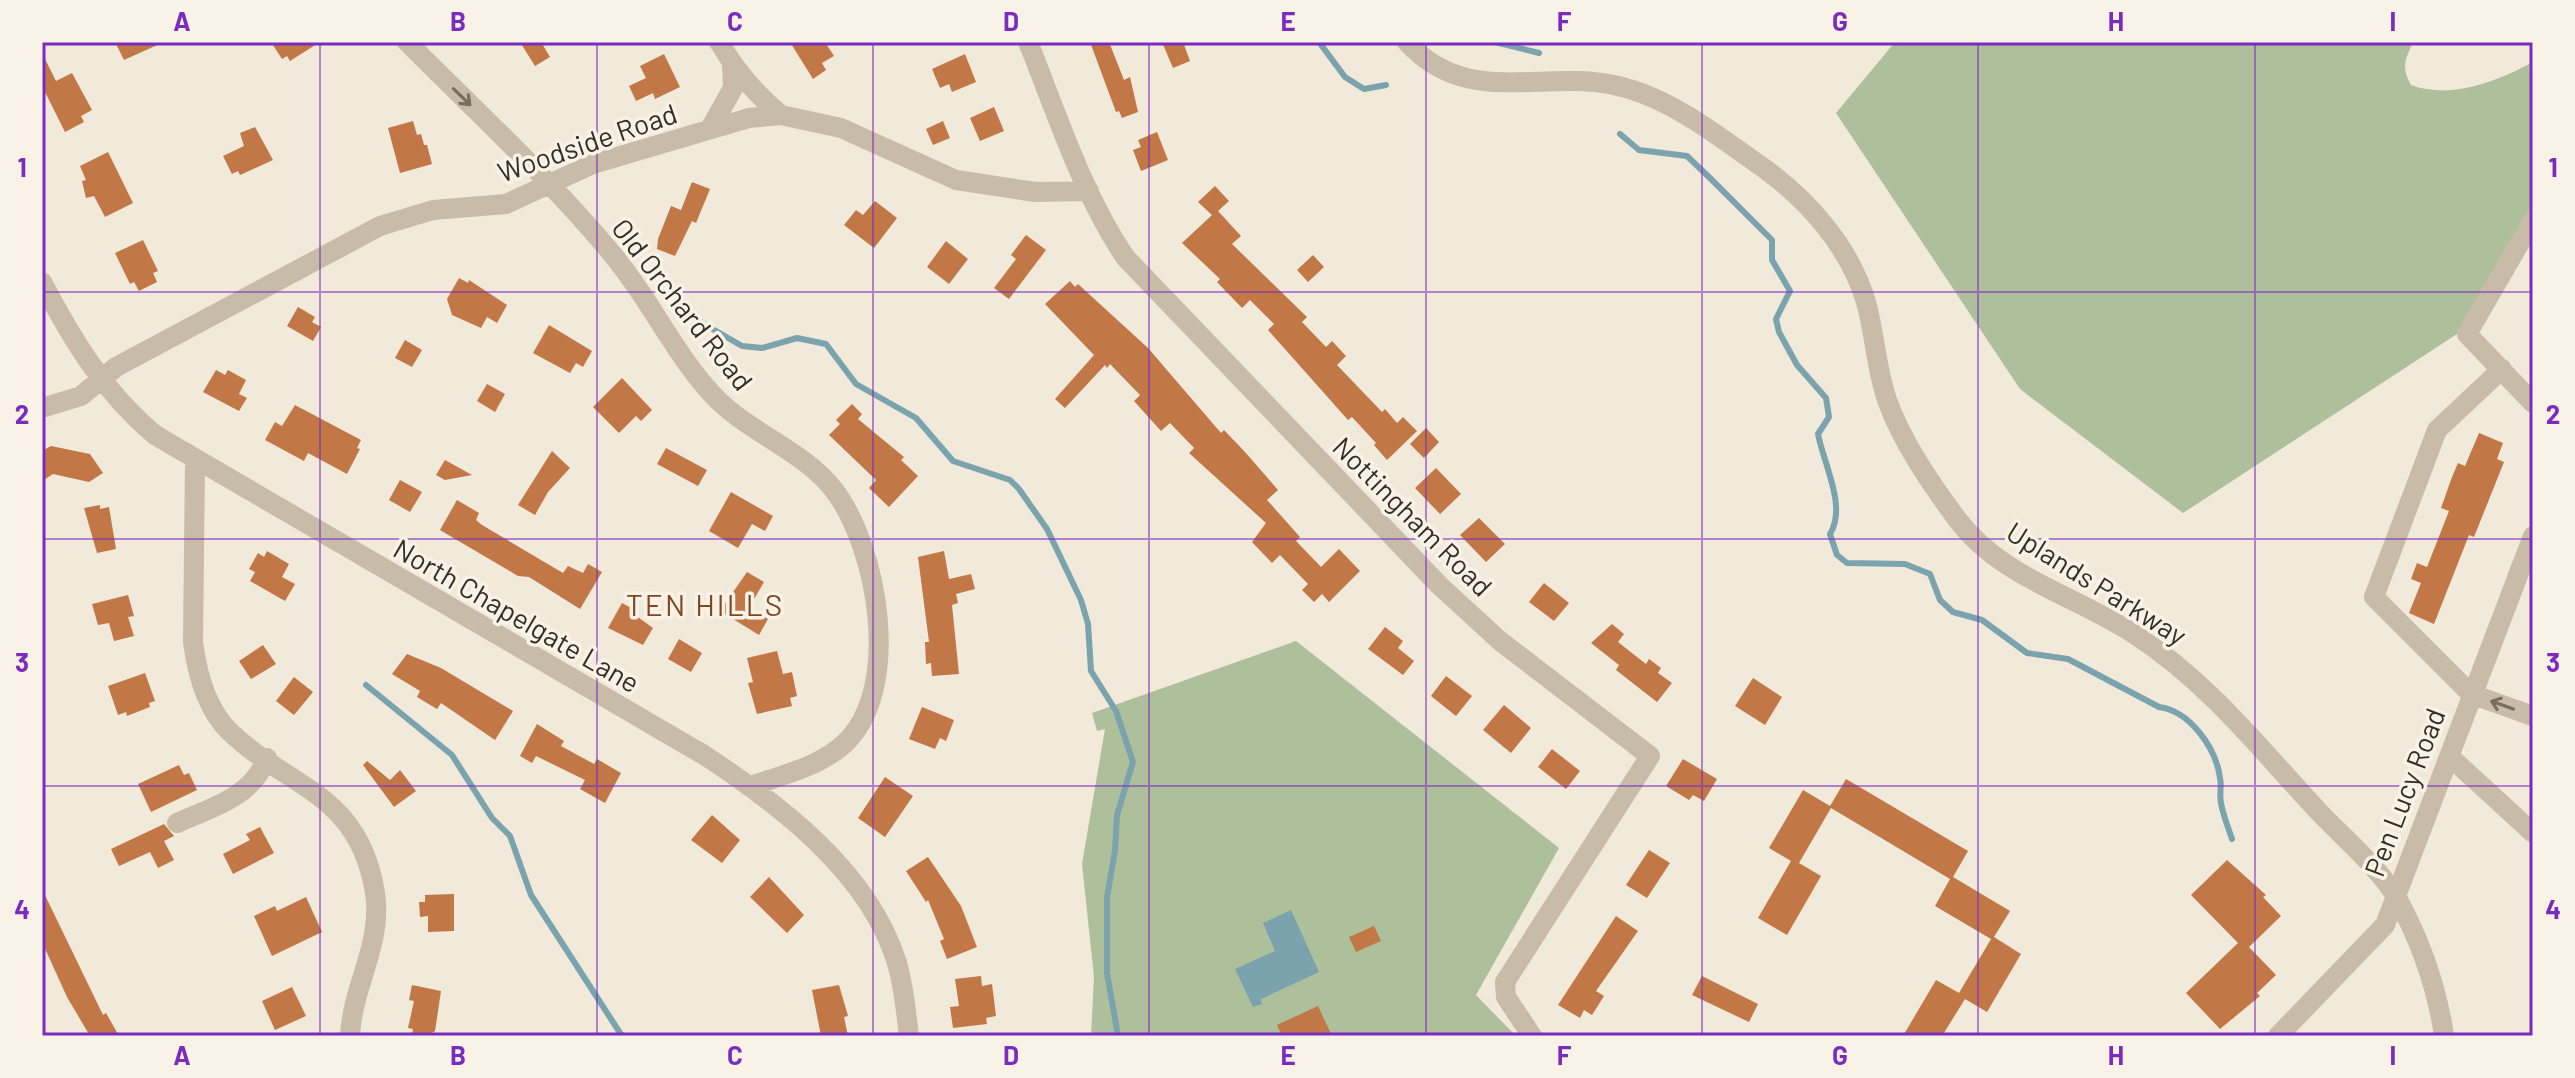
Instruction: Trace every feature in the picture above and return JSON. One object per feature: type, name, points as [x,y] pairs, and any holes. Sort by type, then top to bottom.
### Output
[{"type":"street","name":"Old Orchard Road","points":[[407,42],[548,184],[632,279],[712,394],[737,417],[818,473],[835,492],[869,566],[874,590],[879,657],[876,690],[865,718],[845,743],[822,759],[751,786]]},
{"type":"street","points":[[719,42],[732,65],[781,115]]},
{"type":"street","name":"Nottingham Road","points":[[1028,42],[1089,191],[1107,230],[1125,257],[1439,585],[1500,641],[1650,756],[1512,966],[1505,982],[1506,997],[1532,1036]]},
{"type":"street","name":"Uplands Parkway","points":[[1407,42],[1437,68],[1489,84],[1570,79],[1623,87],[1695,121],[1793,191],[1828,231],[1858,280],[1867,304],[1878,369],[1896,424],[1960,523],[2007,565],[2133,633],[2201,684],[2394,894],[2425,959],[2444,1036]]},
{"type":"street","points":[[710,129],[733,88],[732,65]]},
{"type":"street","name":"Woodside Road","points":[[42,408],[81,396],[143,351],[380,226],[433,210],[506,204],[593,164],[749,118],[781,115],[866,137],[956,180],[1035,192],[1089,191]]},
{"type":"street","points":[[2533,220],[2467,334],[2533,403]]},
{"type":"street","name":"North Chapelgate Lane","points":[[42,282],[99,380],[123,408],[155,435],[751,786],[785,814],[859,889],[885,934],[897,963],[909,1036]]},
{"type":"street","points":[[2502,369],[2437,430],[2374,597],[2471,694],[2533,716]]},
{"type":"street","points":[[195,461],[193,642],[197,672],[210,703],[228,730],[329,803],[351,830],[372,878],[376,896],[372,946],[355,997],[350,1036]]},
{"type":"street","name":"Pen Lucy Road","points":[[2278,1036],[2378,935],[2533,536]]},
{"type":"street","points":[[2449,756],[2533,833]]},
{"type":"street","points":[[177,823],[244,793],[260,777],[267,758]]},
{"type":"green space","points":[[1895,42],[2413,42],[2405,64],[2411,85],[2442,90],[2489,82],[2533,62],[2533,209],[2460,332],[2183,513],[2020,389],[1836,113]]},
{"type":"green space","points":[[1296,641],[1559,848],[1476,995],[1516,1036],[1091,1036],[1094,977],[1082,864],[1105,729],[1097,731],[1092,713]]},
{"type":"water","points":[[1291,910],[1319,972],[1261,999],[1262,1004],[1253,1007],[1235,969],[1275,951],[1263,923]]},
{"type":"building","points":[[115,42],[164,42],[124,60]]},
{"type":"building","points":[[271,42],[320,42],[290,61],[287,56],[282,59]]},
{"type":"building","points":[[520,42],[541,42],[550,57],[535,66]]},
{"type":"building","points":[[790,42],[825,42],[834,56],[822,63],[826,70],[813,79]]},
{"type":"building","points":[[1090,42],[1109,42],[1124,80],[1130,77],[1138,112],[1122,118],[1119,111],[1116,112]]},
{"type":"building","points":[[1162,42],[1183,42],[1190,61],[1173,68]]},
{"type":"building","points":[[42,53],[56,81],[72,73],[92,110],[81,116],[84,122],[65,132],[42,86]]},
{"type":"building","points":[[664,54],[680,87],[655,99],[653,93],[636,101],[629,86],[646,78],[640,66]]},
{"type":"building","points":[[965,54],[976,82],[952,92],[949,84],[940,88],[932,69]]},
{"type":"building","points":[[994,107],[1004,131],[980,141],[970,118]]},
{"type":"building","points":[[413,121],[417,135],[421,134],[424,145],[427,145],[432,164],[400,173],[388,128]]},
{"type":"building","points":[[943,121],[950,138],[933,145],[926,129]]},
{"type":"building","points":[[255,127],[273,160],[240,175],[238,171],[232,174],[223,156],[244,146],[240,133]]},
{"type":"building","points":[[1157,132],[1168,160],[1141,171],[1133,150],[1141,147],[1138,140]]},
{"type":"building","points":[[108,152],[133,203],[105,217],[94,196],[86,198],[82,181],[86,180],[80,166]]},
{"type":"building","points":[[692,182],[710,189],[696,223],[692,221],[675,256],[657,249],[658,239],[671,206],[681,210]]},
{"type":"building","points":[[1215,186],[1229,201],[1218,211],[1241,236],[1232,244],[1307,317],[1302,322],[1326,347],[1332,341],[1346,356],[1337,365],[1382,412],[1385,409],[1397,423],[1403,417],[1417,431],[1387,460],[1374,445],[1376,443],[1352,417],[1348,420],[1268,330],[1274,324],[1250,300],[1242,308],[1217,282],[1220,279],[1182,243],[1212,215],[1198,202]]},
{"type":"building","points":[[875,201],[897,218],[874,248],[844,225],[856,210],[863,215]]},
{"type":"building","points":[[1026,235],[1046,250],[1009,299],[994,288],[1016,259],[1011,255]]},
{"type":"building","points":[[143,240],[158,271],[153,273],[157,282],[139,291],[134,282],[130,284],[115,253]]},
{"type":"building","points":[[946,241],[968,259],[949,284],[927,267]]},
{"type":"building","points":[[1313,255],[1324,267],[1308,282],[1297,270]]},
{"type":"building","points":[[459,278],[468,283],[469,280],[507,305],[497,323],[487,317],[481,328],[452,315],[447,299]]},
{"type":"building","points":[[1070,281],[1075,287],[1078,284],[1148,348],[1221,433],[1224,430],[1245,452],[1278,490],[1267,500],[1300,537],[1296,541],[1321,567],[1339,549],[1360,571],[1329,602],[1322,594],[1314,602],[1302,590],[1308,584],[1280,555],[1272,563],[1252,542],[1266,523],[1189,453],[1194,448],[1170,423],[1161,431],[1134,401],[1140,395],[1110,364],[1107,368],[1105,365],[1065,408],[1055,399],[1094,355],[1045,304]]},
{"type":"building","points":[[298,307],[315,317],[312,322],[321,327],[313,341],[287,326]]},
{"type":"building","points":[[549,325],[592,351],[583,367],[576,363],[570,373],[533,353]]},
{"type":"building","points":[[405,340],[422,350],[412,367],[395,358]]},
{"type":"building","points":[[216,370],[225,375],[228,370],[246,380],[239,394],[247,398],[239,411],[203,392]]},
{"type":"building","points":[[622,378],[652,410],[641,421],[636,416],[619,433],[593,407]]},
{"type":"building","points":[[487,384],[505,394],[495,412],[477,401]]},
{"type":"building","points":[[852,404],[862,414],[858,419],[904,457],[901,460],[918,476],[889,507],[869,488],[876,480],[829,435],[840,424],[836,420]]},
{"type":"building","points":[[295,405],[361,440],[357,448],[360,449],[347,474],[308,453],[304,461],[265,440],[275,422],[282,426]]},
{"type":"building","points":[[1426,428],[1439,442],[1424,458],[1410,444]]},
{"type":"building","points":[[2479,433],[2503,443],[2497,459],[2504,462],[2474,537],[2469,535],[2434,624],[2409,613],[2421,583],[2411,579],[2417,563],[2427,567],[2449,511],[2441,508],[2452,477],[2458,463],[2465,466]]},
{"type":"building","points":[[51,446],[90,454],[103,473],[89,482],[53,474],[42,481],[42,451]]},
{"type":"building","points":[[666,448],[707,470],[698,486],[657,464]]},
{"type":"building","points":[[552,451],[570,468],[548,492],[535,515],[518,505]]},
{"type":"building","points":[[445,460],[472,475],[445,480],[436,475]]},
{"type":"building","points":[[1436,468],[1461,494],[1440,514],[1415,488]]},
{"type":"building","points":[[400,480],[422,492],[410,512],[389,500]]},
{"type":"building","points":[[731,492],[773,516],[765,531],[752,524],[738,548],[709,531]]},
{"type":"building","points":[[457,500],[479,513],[476,520],[482,525],[563,573],[568,566],[583,573],[588,564],[602,572],[580,609],[529,577],[518,576],[440,530]]},
{"type":"building","points":[[100,505],[100,509],[109,507],[116,549],[97,553],[84,508]]},
{"type":"building","points":[[1479,518],[1505,544],[1486,562],[1460,535]]},
{"type":"building","points":[[267,551],[289,564],[282,577],[295,584],[285,601],[250,581],[255,572],[249,569],[258,553],[264,557]]},
{"type":"building","points":[[944,551],[949,579],[971,574],[975,589],[956,594],[958,603],[952,605],[959,674],[932,676],[931,663],[926,664],[925,642],[929,642],[918,557]]},
{"type":"building","points":[[747,572],[764,582],[749,608],[768,619],[759,635],[720,611]]},
{"type":"building","points":[[1544,583],[1569,603],[1554,621],[1529,602]]},
{"type":"building","points":[[128,595],[134,616],[128,617],[134,636],[114,641],[109,623],[98,625],[92,604]]},
{"type":"building","points":[[622,603],[637,611],[635,615],[653,628],[643,645],[608,628]]},
{"type":"building","points":[[1612,624],[1624,634],[1618,642],[1646,664],[1649,659],[1661,668],[1658,673],[1672,683],[1657,702],[1616,670],[1619,665],[1591,643]]},
{"type":"building","points":[[1385,627],[1403,641],[1398,648],[1414,661],[1403,675],[1368,649]]},
{"type":"building","points":[[679,639],[702,653],[691,672],[668,659]]},
{"type":"building","points":[[263,645],[276,664],[251,679],[239,661]]},
{"type":"building","points":[[777,651],[783,674],[792,672],[797,696],[790,698],[792,706],[757,714],[748,683],[753,682],[747,658]]},
{"type":"building","points":[[407,654],[441,668],[513,711],[495,740],[441,703],[437,709],[417,697],[420,691],[392,674]]},
{"type":"building","points":[[145,673],[155,701],[149,703],[150,707],[127,716],[126,712],[118,715],[108,686]]},
{"type":"building","points":[[1446,676],[1472,696],[1456,716],[1431,696]]},
{"type":"building","points":[[294,677],[313,692],[294,715],[276,701]]},
{"type":"building","points":[[1753,678],[1782,697],[1765,725],[1735,706]]},
{"type":"building","points":[[1504,705],[1531,728],[1511,753],[1483,730]]},
{"type":"building","points":[[922,707],[954,720],[946,741],[940,738],[935,749],[909,739]]},
{"type":"building","points":[[537,724],[564,741],[561,746],[594,764],[597,759],[621,773],[605,803],[580,789],[585,780],[536,756],[532,763],[520,756]]},
{"type":"building","points":[[1552,749],[1580,771],[1566,789],[1538,767]]},
{"type":"building","points":[[1683,759],[1717,779],[1704,801],[1693,795],[1689,800],[1666,786]]},
{"type":"building","points":[[367,761],[390,780],[400,770],[416,791],[394,807],[363,765]]},
{"type":"building","points":[[179,765],[184,775],[189,773],[197,790],[151,812],[138,784]]},
{"type":"building","points":[[885,777],[913,796],[885,837],[858,818]]},
{"type":"building","points":[[1846,779],[1968,851],[1953,877],[2010,911],[1994,937],[2021,954],[1987,1012],[1965,999],[1942,1036],[1903,1036],[1936,980],[1959,993],[1991,939],[1935,906],[1950,879],[1831,808],[1799,863],[1821,876],[1787,935],[1758,918],[1791,861],[1769,848],[1803,790],[1830,806]]},
{"type":"building","points":[[712,815],[740,840],[722,863],[691,840]]},
{"type":"building","points":[[164,824],[174,836],[164,841],[174,860],[158,868],[150,852],[119,866],[111,849]]},
{"type":"building","points":[[260,827],[274,853],[233,874],[223,854],[250,840],[246,834]]},
{"type":"building","points":[[1649,850],[1670,863],[1647,898],[1626,885]]},
{"type":"building","points":[[928,857],[961,906],[977,947],[947,959],[940,941],[944,939],[928,900],[926,902],[906,871]]},
{"type":"building","points":[[2227,860],[2266,895],[2263,897],[2281,916],[2249,947],[2276,975],[2257,993],[2260,996],[2220,1029],[2186,993],[2238,943],[2191,895]]},
{"type":"building","points":[[769,877],[804,915],[787,933],[750,897]]},
{"type":"building","points":[[42,889],[103,1015],[106,1013],[119,1036],[90,1036],[67,997],[42,942]]},
{"type":"building","points":[[454,894],[454,931],[428,932],[428,916],[420,917],[419,902],[425,902],[425,895]]},
{"type":"building","points":[[306,897],[322,932],[272,956],[254,916],[275,906],[277,911]]},
{"type":"building","points":[[1616,916],[1638,931],[1596,991],[1604,996],[1592,1015],[1584,1010],[1580,1018],[1558,1005]]},
{"type":"building","points":[[1374,926],[1381,941],[1356,952],[1349,937]]},
{"type":"building","points":[[981,976],[982,986],[992,984],[996,1016],[986,1018],[987,1024],[953,1028],[950,1007],[959,1006],[955,979]]},
{"type":"building","points":[[1702,976],[1758,1004],[1749,1022],[1692,995]]},
{"type":"building","points":[[412,985],[441,991],[435,1031],[427,1036],[412,1036],[413,1029],[408,1028],[414,1001],[409,1000]]},
{"type":"building","points":[[839,985],[848,1016],[844,1017],[848,1036],[821,1036],[812,990]]},
{"type":"building","points":[[292,987],[306,1016],[275,1030],[262,1001]]},
{"type":"building","points":[[1318,1006],[1332,1036],[1282,1036],[1277,1025]]},
{"type":"waterway","points":[[1319,42],[1345,77],[1364,89],[1386,85]]},
{"type":"waterway","points":[[1495,42],[1539,53]]},
{"type":"waterway","points":[[1620,134],[1639,150],[1687,156],[1772,240],[1772,260],[1790,291],[1776,319],[1779,332],[1797,365],[1826,398],[1829,417],[1818,434],[1833,486],[1836,511],[1830,534],[1837,555],[1847,563],[1905,564],[1930,574],[1940,600],[1953,612],[1982,620],[2027,653],[2068,659],[2191,723],[2207,743],[2218,766],[2222,808],[2232,839]]},
{"type":"waterway","points":[[692,317],[742,346],[762,348],[797,338],[826,344],[856,384],[916,418],[953,461],[1010,480],[1047,529],[1081,600],[1088,624],[1091,671],[1116,711],[1133,762],[1117,815],[1107,897],[1107,973],[1118,1036]]},
{"type":"waterway","points":[[366,685],[452,755],[492,818],[510,836],[531,895],[622,1036]]},
{"type":"district","name":"TEN HILLS","points":[[705,604]]}]
